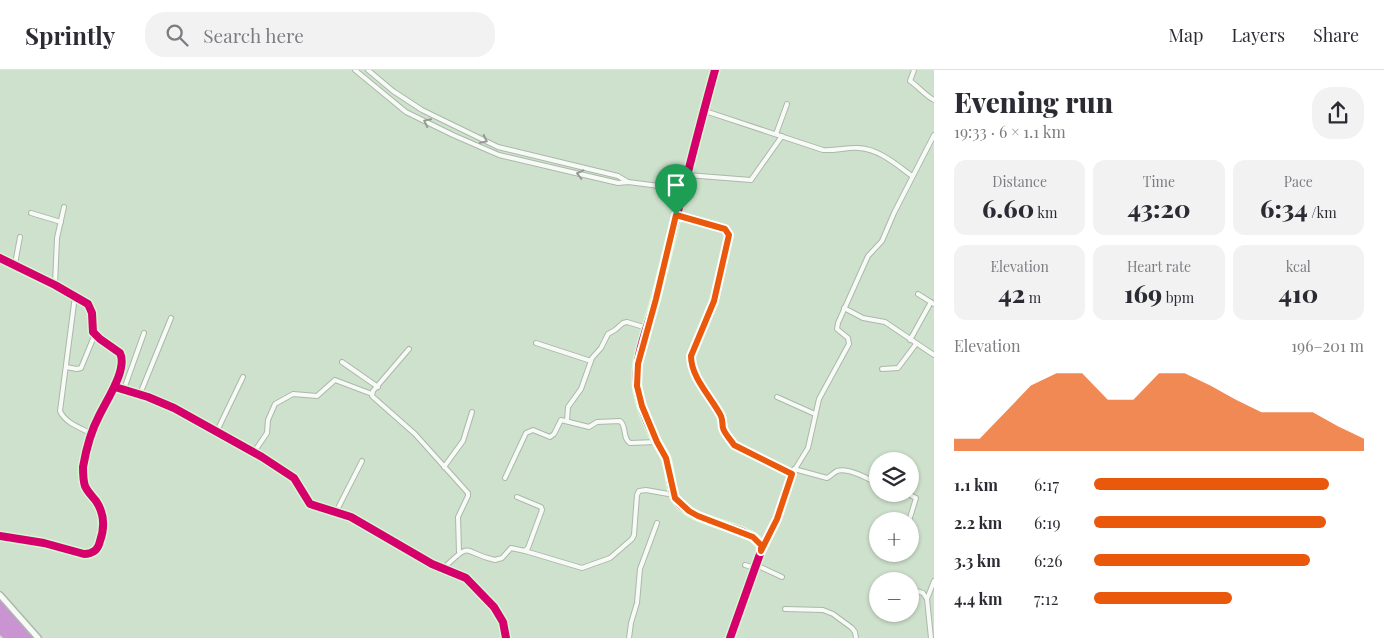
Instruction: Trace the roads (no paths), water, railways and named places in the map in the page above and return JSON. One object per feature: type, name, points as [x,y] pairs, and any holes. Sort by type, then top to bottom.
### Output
[{"type":"street","points":[[355,70],[406,112],[453,135],[499,154],[618,183],[628,182],[683,189]]},
{"type":"street","points":[[368,70],[393,91],[422,110],[498,147],[618,176],[628,182]]},
{"type":"street","points":[[715,70],[638,364],[637,386],[642,406],[666,458],[674,495],[681,505],[698,516],[753,537],[761,545],[761,551]]},
{"type":"street","points":[[914,70],[910,81],[920,87],[924,94],[934,100]]},
{"type":"street","points":[[776,134],[787,104]]},
{"type":"street","points":[[705,110],[829,150],[855,148],[869,150],[882,156],[912,176]]},
{"type":"street","points":[[687,175],[752,180],[782,136]]},
{"type":"street","points":[[730,638],[761,551],[777,519],[794,469],[808,448],[819,399],[849,344],[848,338],[836,326],[871,252],[882,242],[912,176],[934,136]]},
{"type":"street","points":[[54,285],[57,238],[64,207]]},
{"type":"street","points":[[31,213],[61,222]]},
{"type":"street","points":[[676,215],[725,229],[729,235],[714,301],[691,356],[703,389],[721,415],[724,431],[734,445],[792,474]]},
{"type":"street","points":[[15,264],[20,237]]},
{"type":"street","points":[[0,258],[15,264],[88,304],[91,309],[92,325],[95,334],[121,354],[122,362],[115,387],[99,416],[92,434],[83,467],[86,488],[98,504],[104,519],[102,535],[95,550],[90,554],[84,554],[44,543],[0,536]]},
{"type":"street","points":[[910,340],[932,303],[918,294]]},
{"type":"street","points":[[75,296],[61,405],[62,416],[92,434]]},
{"type":"street","points":[[844,308],[863,318],[885,322],[934,354]]},
{"type":"street","points":[[140,394],[171,318]]},
{"type":"street","points":[[567,421],[568,407],[583,385],[591,361],[601,348],[608,334],[623,323],[647,328]]},
{"type":"street","points":[[124,389],[144,333]]},
{"type":"street","points":[[66,368],[81,368],[95,334]]},
{"type":"street","points":[[536,343],[591,361]]},
{"type":"street","points":[[882,369],[898,368],[916,344]]},
{"type":"street","points":[[372,394],[409,349]]},
{"type":"street","points":[[342,362],[378,387]]},
{"type":"street","points":[[217,432],[243,377]]},
{"type":"street","points":[[254,452],[267,434],[268,420],[275,404],[293,394],[317,396],[335,380],[372,394],[415,434],[468,493],[458,517],[460,552]]},
{"type":"street","points":[[115,387],[140,394],[174,408],[254,452],[294,478],[310,504],[360,522],[407,550],[443,569],[466,578],[487,598],[500,615],[506,638]]},
{"type":"street","points":[[777,397],[815,414]]},
{"type":"street","points":[[444,467],[463,441],[472,412]]},
{"type":"street","points":[[505,478],[529,430],[550,437],[554,434],[561,420],[589,427],[597,422],[620,420],[623,424],[627,442],[630,444],[657,442]]},
{"type":"street","points":[[336,512],[362,461]]},
{"type":"street","points":[[794,469],[827,478],[837,471],[845,471],[869,479]]},
{"type":"street","points":[[443,569],[460,552],[467,550],[495,560],[502,558],[511,548],[582,568],[610,558],[632,539],[634,535],[637,495],[640,492],[646,490],[674,495]]},
{"type":"street","points":[[516,497],[541,507],[542,510],[528,548],[525,551]]},
{"type":"street","points":[[629,638],[630,623],[637,603],[640,570],[657,523]]},
{"type":"street","points":[[745,565],[782,577]]},
{"type":"street","points":[[931,638],[927,599],[934,581]]},
{"type":"street","points":[[919,592],[927,599]]},
{"type":"street","points":[[0,596],[38,638]]},
{"type":"street","points":[[785,609],[818,609],[829,612],[852,628],[856,638]]}]
